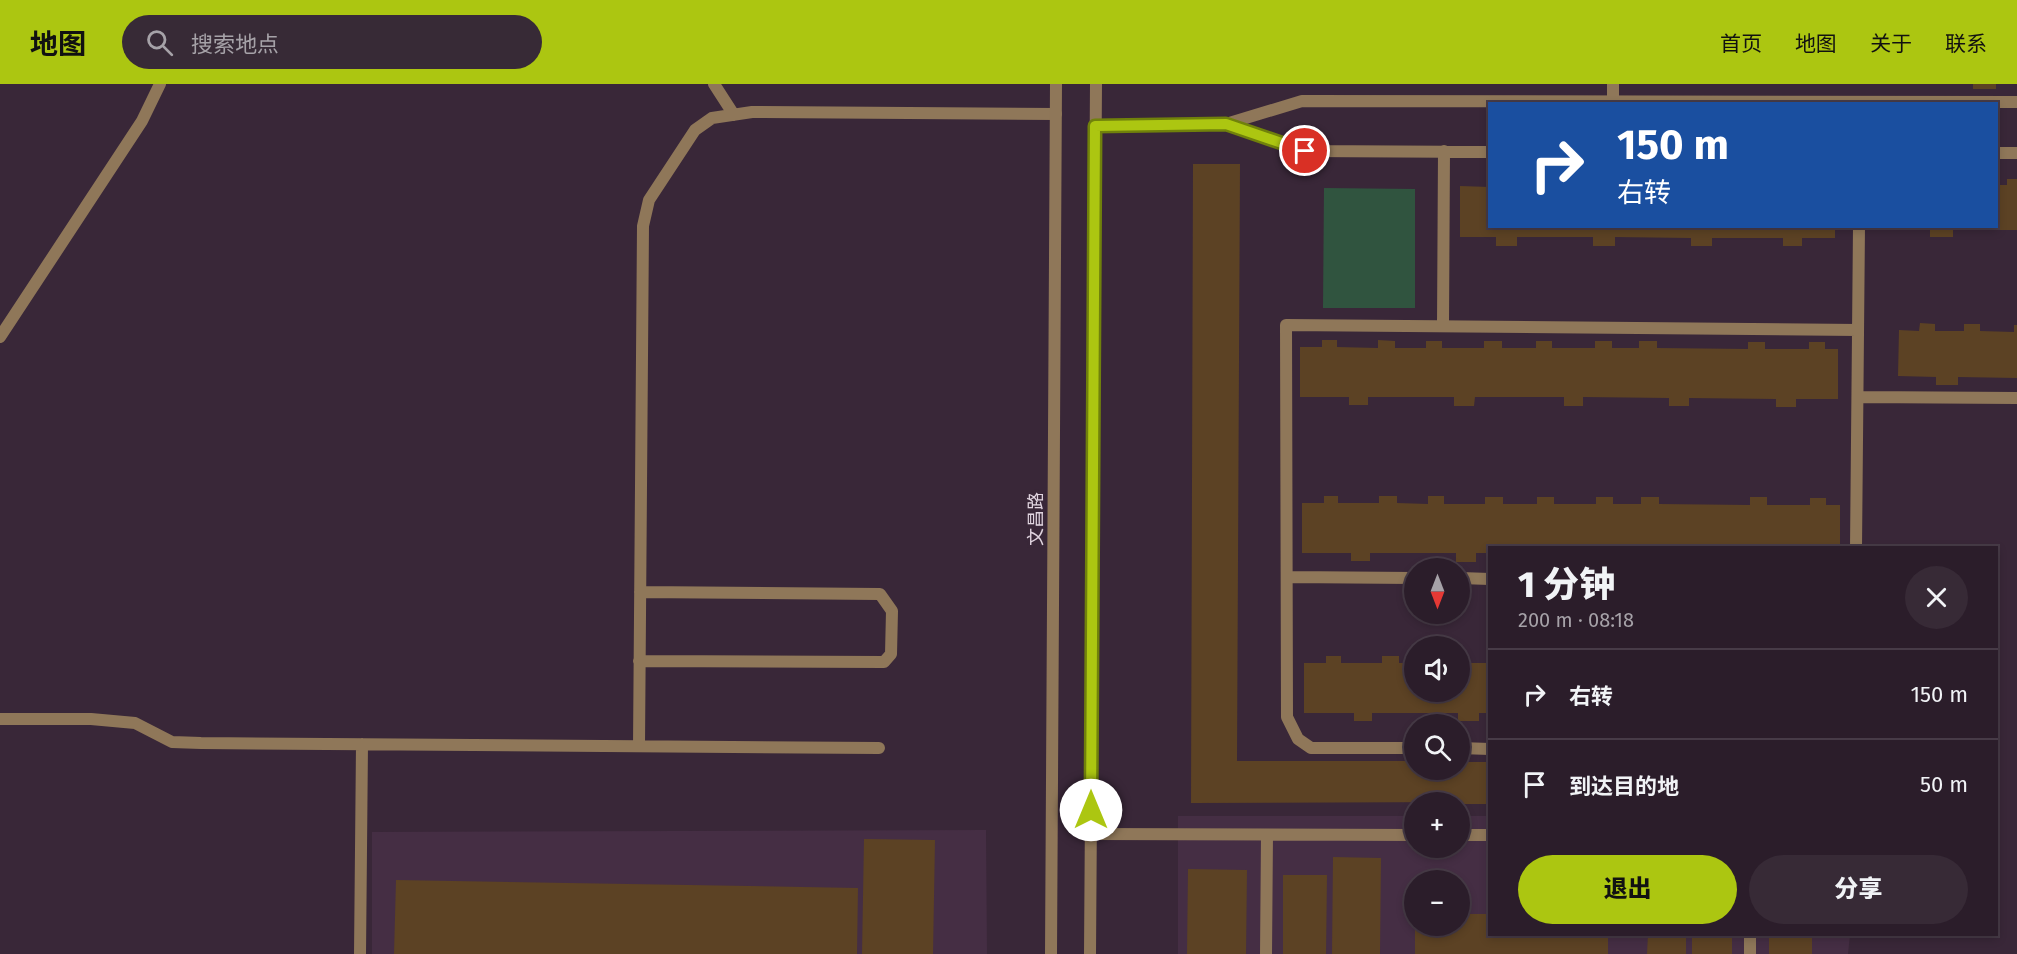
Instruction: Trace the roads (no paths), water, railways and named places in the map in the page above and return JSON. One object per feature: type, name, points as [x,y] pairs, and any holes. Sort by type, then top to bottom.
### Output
[{"type":"street","points":[[0,337],[142,121],[160,84]]},
{"type":"street","points":[[714,84],[734,115]]},
{"type":"street","name":"文昌路","points":[[1051,954],[1056,84]]},
{"type":"street","points":[[1090,954],[1096,84]]},
{"type":"street","points":[[1613,84],[1613,102]]},
{"type":"street","points":[[1095,126],[1226,124],[1302,101],[1488,102]]},
{"type":"street","points":[[1998,102],[2017,102]]},
{"type":"street","points":[[639,746],[643,226],[649,200],[694,130],[712,118],[752,112],[1056,114]]},
{"type":"street","points":[[1226,124],[1305,151],[1488,152]]},
{"type":"street","points":[[1443,326],[1444,151]]},
{"type":"street","points":[[1998,153],[2017,153]]},
{"type":"street","points":[[1856,546],[1859,228]]},
{"type":"street","points":[[1404,748],[1311,748],[1298,739],[1287,717],[1286,325],[1858,330]]},
{"type":"street","points":[[1858,397],[2017,398]]},
{"type":"street","points":[[1287,577],[1404,578]]},
{"type":"street","points":[[1470,578],[1488,579]]},
{"type":"street","points":[[639,661],[884,662],[891,654],[892,611],[880,594],[640,592]]},
{"type":"street","points":[[0,719],[91,719],[135,723],[172,742],[879,747]]},
{"type":"street","points":[[360,954],[362,744]]},
{"type":"street","points":[[1470,748],[1488,748]]},
{"type":"street","points":[[1091,834],[1404,835]]},
{"type":"street","points":[[1266,954],[1267,834]]},
{"type":"street","points":[[1470,835],[1488,835]]},
{"type":"street","points":[[1750,936],[1750,954]]}]
